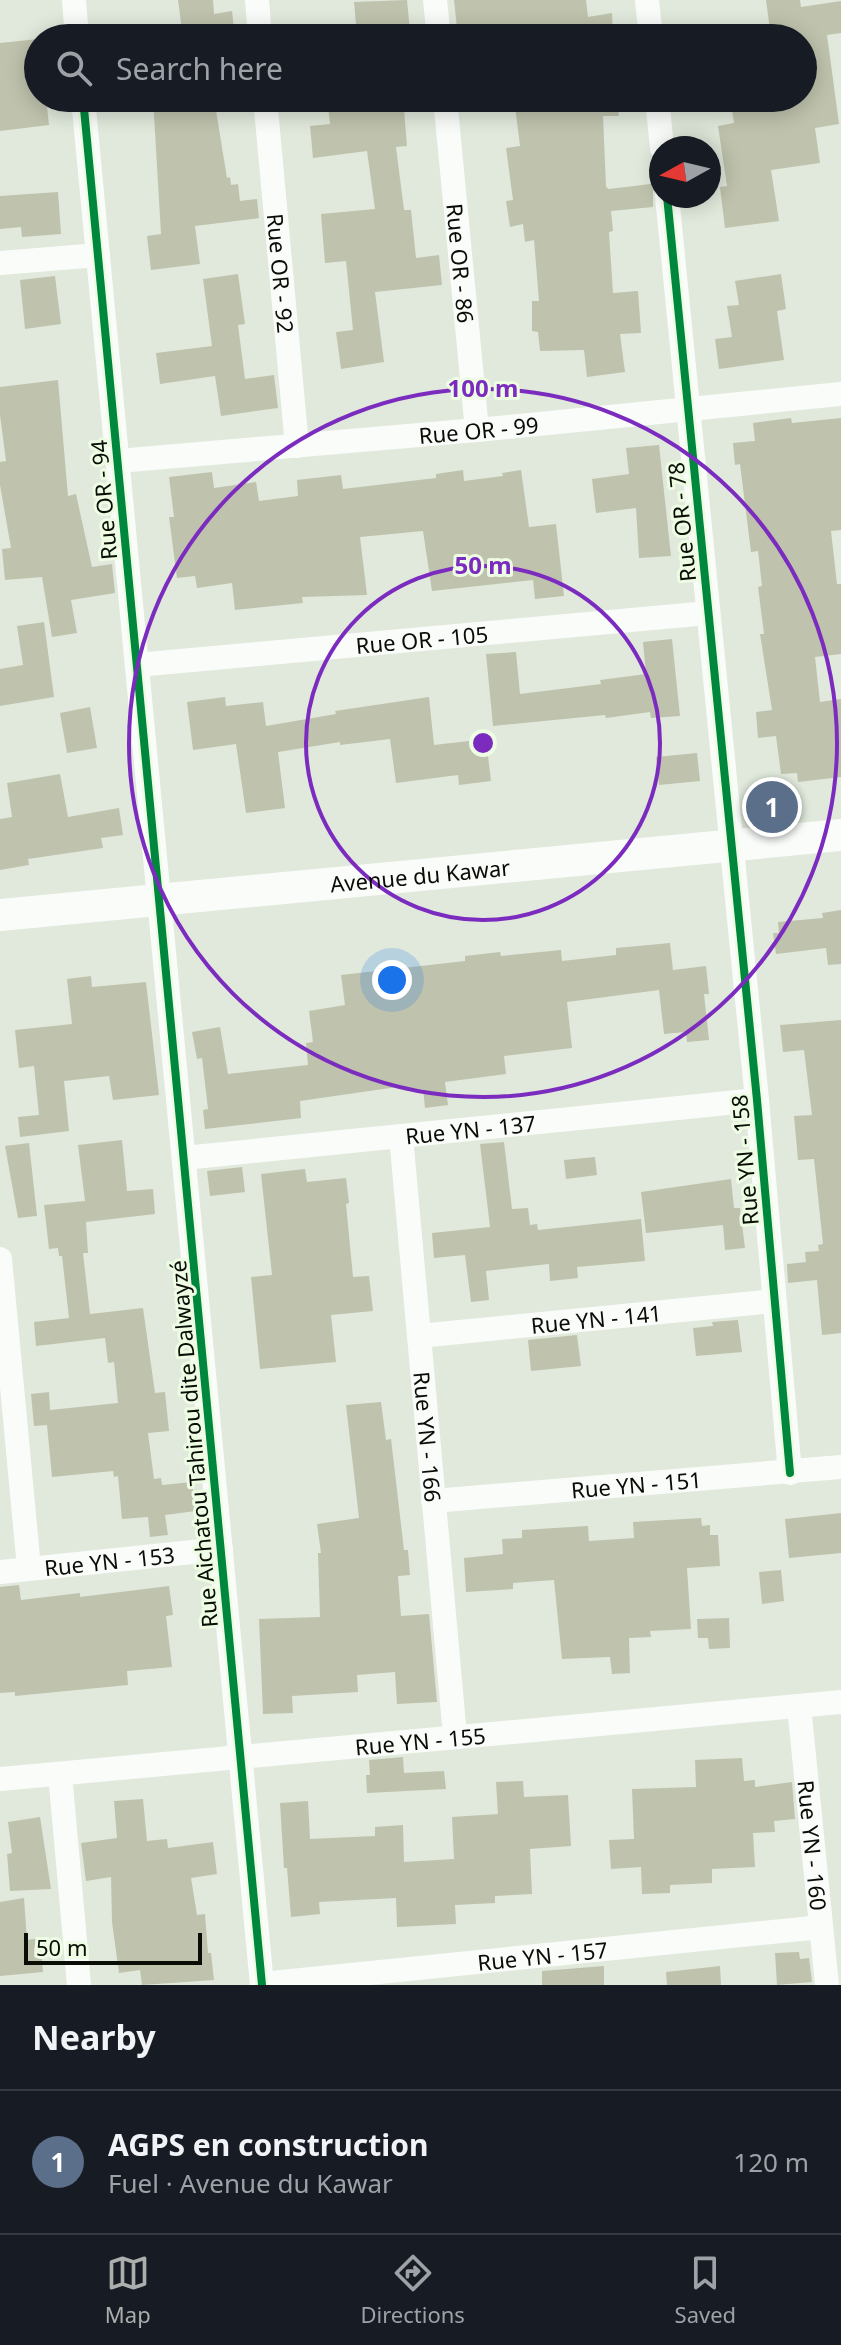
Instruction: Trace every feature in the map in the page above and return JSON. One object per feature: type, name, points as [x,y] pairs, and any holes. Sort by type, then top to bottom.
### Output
[{"type":"street","points":[[74,0],[76,24]]},
{"type":"street","points":[[257,0],[259,24]]},
{"type":"street","points":[[435,0],[438,24]]},
{"type":"street","points":[[647,0],[650,24]]},
{"type":"street","name":"Rue OR - 94","points":[[84,112],[159,899]]},
{"type":"street","name":"Rue OR - 92","points":[[266,112],[297,446]]},
{"type":"street","name":"Rue OR - 86","points":[[446,112],[477,430]]},
{"type":"street","points":[[658,112],[661,136]]},
{"type":"street","name":"Rue OR - 78","points":[[668,208],[731,844]]},
{"type":"street","points":[[0,263],[98,255]]},
{"type":"street","name":"Rue OR - 99","points":[[118,461],[841,394]]},
{"type":"street","name":"Rue OR - 105","points":[[137,665],[708,613]]},
{"type":"street","name":"Avenue du Kawar","points":[[0,915],[841,835]]},
{"type":"street","name":"Rue YN - 158","points":[[731,844],[790,1473]]},
{"type":"street","name":"Rue Aichatou Tahirou dite Dalwayzé","points":[[159,899],[262,1984]]},
{"type":"street","name":"Rue YN - 137","points":[[184,1158],[757,1100]]},
{"type":"street","name":"Rue YN - 166","points":[[401,1136],[455,1736]]},
{"type":"street","points":[[0,1259],[29,1568]]},
{"type":"street","name":"Rue YN - 141","points":[[419,1336],[774,1301]]},
{"type":"street","name":"Rue YN - 151","points":[[433,1501],[841,1467]]},
{"type":"street","name":"Rue YN - 153","points":[[0,1572],[221,1549]]},
{"type":"street","name":"Rue YN - 155","points":[[0,1779],[841,1702]]},
{"type":"street","name":"Rue YN - 160","points":[[799,1706],[827,1985]]},
{"type":"street","points":[[60,1774],[79,1985]]},
{"type":"street","name":"Rue YN - 157","points":[[262,1984],[821,1927]]},
{"type":"building","points":[[178,0],[213,0],[214,14],[232,11],[233,24],[181,24]]},
{"type":"building","points":[[407,0],[409,24],[356,24],[354,2]]},
{"type":"building","points":[[454,0],[586,0],[588,17],[612,13],[612,24],[457,24]]},
{"type":"building","points":[[766,0],[800,0],[801,7],[841,1],[841,33],[827,35],[839,124],[815,128],[820,163],[771,170],[779,221],[725,228],[721,187],[727,186],[718,126],[734,123],[732,112],[817,112],[817,24],[769,24]]},
{"type":"building","points":[[24,40],[24,112],[48,112],[49,125],[0,131],[0,43]]},
{"type":"building","points":[[154,112],[216,112],[227,178],[230,177],[231,185],[238,184],[240,201],[257,199],[259,218],[195,226],[200,264],[151,270],[147,236],[161,234]]},
{"type":"building","points":[[329,112],[404,112],[407,146],[396,147],[404,210],[411,210],[416,258],[439,255],[442,285],[375,292],[384,362],[341,369],[336,332],[353,330],[346,261],[325,263],[321,214],[375,209],[367,151],[313,158],[310,126],[330,124]]},
{"type":"building","points":[[516,112],[619,112],[619,116],[603,116],[606,187],[649,184],[649,207],[611,211],[613,231],[609,232],[613,293],[638,291],[641,333],[620,334],[625,372],[587,377],[584,350],[540,351],[538,332],[532,331],[532,301],[539,301],[534,240],[525,242],[523,224],[510,227],[506,201],[513,200],[506,148],[520,146]]},
{"type":"building","points":[[58,192],[61,234],[22,237],[21,227],[0,229],[0,196]]},
{"type":"building","points":[[238,274],[245,324],[238,325],[245,379],[274,375],[278,408],[221,416],[215,376],[160,384],[156,353],[212,346],[203,279]]},
{"type":"building","points":[[781,274],[786,309],[777,311],[784,360],[719,369],[715,339],[732,337],[727,306],[739,305],[735,281]]},
{"type":"building","points":[[55,276],[61,324],[25,329],[20,280]]},
{"type":"building","points":[[58,380],[68,496],[76,494],[92,567],[112,564],[115,593],[71,600],[77,633],[52,637],[42,577],[5,580],[2,549],[11,548],[0,485],[0,462],[6,461],[0,387]]},
{"type":"building","points":[[791,418],[792,423],[841,418],[841,530],[831,531],[837,584],[841,584],[841,654],[815,657],[820,702],[841,699],[841,777],[798,782],[797,773],[781,774],[776,736],[758,738],[756,712],[772,710],[760,634],[764,634],[758,587],[762,586],[758,551],[751,552],[740,464],[735,465],[733,443],[755,441],[753,423]]},
{"type":"building","points":[[659,445],[671,556],[639,558],[636,508],[596,513],[592,479],[629,474],[626,448]]},
{"type":"building","points":[[463,470],[464,481],[503,476],[502,473],[521,470],[529,527],[556,524],[564,596],[535,599],[533,580],[432,591],[423,531],[360,537],[367,595],[302,597],[303,603],[235,610],[232,583],[197,588],[195,576],[177,578],[169,517],[174,517],[169,477],[212,472],[214,488],[256,482],[259,501],[298,496],[297,480],[341,475],[343,489],[436,478],[436,474]]},
{"type":"building","points":[[44,622],[54,697],[0,706],[0,669],[23,665],[17,626]]},
{"type":"building","points":[[672,639],[680,716],[651,718],[650,712],[493,726],[486,654],[516,652],[520,694],[601,684],[600,680],[646,674],[643,642]]},
{"type":"building","points":[[225,697],[226,706],[263,702],[266,726],[336,714],[335,711],[429,697],[434,745],[486,739],[491,781],[459,785],[458,775],[396,783],[390,739],[340,745],[340,742],[278,752],[285,808],[246,813],[236,744],[193,750],[187,702]]},
{"type":"building","points":[[90,707],[97,748],[67,753],[60,713]]},
{"type":"building","points":[[697,753],[700,781],[659,785],[656,757]]},
{"type":"building","points":[[60,774],[68,817],[119,808],[123,835],[101,838],[103,848],[28,859],[29,865],[0,870],[0,819],[12,817],[7,783]]},
{"type":"building","points":[[841,910],[841,964],[828,965],[826,948],[776,954],[773,933],[779,933],[778,922],[823,918],[822,913]]},
{"type":"building","points":[[670,943],[673,970],[706,966],[709,994],[704,994],[709,1040],[687,1042],[686,1032],[664,1034],[659,990],[567,1002],[572,1048],[504,1056],[506,1074],[445,1082],[448,1105],[425,1108],[423,1089],[405,1091],[404,1086],[300,1101],[301,1118],[205,1129],[203,1110],[208,1109],[202,1058],[197,1059],[192,1032],[220,1027],[228,1074],[308,1065],[306,1043],[313,1042],[309,1011],[345,1005],[341,975],[465,961],[465,956],[500,952],[501,956],[561,950],[562,961],[616,955],[616,948]]},
{"type":"building","points":[[91,976],[92,987],[146,982],[159,1095],[113,1100],[109,1076],[64,1081],[69,1131],[20,1137],[18,1117],[39,1115],[34,1066],[19,1068],[15,1030],[72,1024],[67,979]]},
{"type":"building","points":[[841,1020],[841,1333],[822,1335],[817,1280],[788,1283],[787,1264],[806,1262],[805,1252],[819,1251],[818,1245],[823,1244],[814,1159],[798,1160],[794,1116],[812,1115],[804,1050],[783,1052],[780,1025]]},
{"type":"building","points":[[122,1140],[127,1191],[153,1189],[155,1214],[86,1222],[88,1253],[83,1253],[90,1314],[143,1308],[155,1393],[165,1392],[169,1431],[148,1433],[154,1479],[161,1478],[162,1485],[192,1482],[196,1511],[165,1515],[168,1535],[150,1537],[148,1517],[122,1519],[118,1476],[114,1477],[113,1471],[52,1477],[47,1425],[34,1426],[31,1394],[49,1392],[50,1410],[118,1403],[114,1362],[108,1363],[105,1338],[36,1346],[34,1322],[69,1318],[62,1256],[59,1256],[58,1248],[49,1249],[44,1205],[85,1201],[78,1145]]},
{"type":"building","points":[[504,1142],[512,1209],[528,1208],[530,1225],[537,1224],[538,1230],[641,1219],[645,1261],[577,1267],[578,1278],[550,1281],[549,1264],[486,1271],[489,1300],[471,1302],[465,1255],[434,1258],[432,1233],[490,1227],[480,1144]]},
{"type":"building","points":[[29,1143],[37,1216],[18,1218],[5,1146]]},
{"type":"building","points":[[595,1157],[597,1175],[566,1179],[564,1160]]},
{"type":"building","points":[[242,1167],[245,1192],[210,1196],[207,1171]]},
{"type":"building","points":[[305,1169],[307,1182],[346,1178],[353,1277],[369,1276],[373,1311],[331,1315],[336,1362],[260,1369],[251,1277],[272,1275],[261,1174]]},
{"type":"building","points":[[731,1179],[734,1208],[740,1208],[745,1248],[725,1250],[723,1225],[646,1233],[641,1192]]},
{"type":"building","points":[[738,1320],[742,1352],[696,1356],[693,1328],[713,1326],[712,1322]]},
{"type":"building","points":[[577,1335],[581,1366],[531,1371],[528,1340]]},
{"type":"building","points":[[381,1402],[386,1440],[391,1439],[404,1550],[408,1550],[410,1575],[398,1576],[401,1616],[429,1614],[437,1702],[397,1704],[395,1672],[357,1675],[358,1692],[292,1696],[293,1713],[263,1714],[259,1619],[320,1617],[318,1553],[321,1553],[317,1524],[359,1518],[346,1405]]},
{"type":"building","points":[[841,1513],[841,1553],[789,1558],[785,1519]]},
{"type":"building","points":[[701,1518],[702,1526],[710,1525],[710,1535],[718,1535],[720,1566],[687,1568],[691,1629],[650,1631],[651,1637],[629,1638],[630,1673],[612,1674],[610,1657],[562,1659],[554,1580],[513,1583],[513,1589],[466,1592],[464,1558],[503,1554],[502,1539],[522,1538],[522,1530],[588,1526],[589,1541],[634,1538],[633,1522]]},
{"type":"building","points":[[781,1570],[784,1601],[762,1604],[759,1572]]},
{"type":"building","points":[[19,1585],[21,1600],[80,1593],[80,1597],[169,1586],[173,1615],[166,1616],[172,1667],[127,1671],[128,1685],[15,1696],[15,1692],[0,1693],[0,1587]]},
{"type":"building","points":[[729,1618],[730,1648],[709,1649],[708,1638],[698,1638],[697,1619]]},
{"type":"building","points":[[403,1757],[404,1773],[444,1771],[446,1789],[367,1793],[369,1760]]},
{"type":"building","points":[[742,1758],[744,1781],[755,1780],[755,1787],[792,1782],[795,1819],[774,1821],[775,1832],[753,1833],[755,1867],[712,1869],[712,1883],[670,1885],[670,1893],[642,1894],[641,1867],[611,1869],[609,1840],[634,1839],[632,1789],[696,1787],[695,1760]]},
{"type":"building","points":[[523,1781],[524,1797],[568,1795],[571,1846],[530,1849],[532,1894],[495,1896],[495,1903],[455,1905],[456,1924],[397,1927],[396,1898],[319,1902],[320,1914],[291,1917],[280,1803],[308,1801],[310,1839],[375,1836],[375,1827],[403,1825],[404,1862],[454,1859],[452,1817],[498,1814],[496,1782]]},
{"type":"building","points":[[143,1799],[147,1841],[167,1839],[168,1848],[213,1842],[217,1874],[191,1878],[197,1915],[205,1914],[214,1980],[142,1985],[140,1970],[119,1973],[112,1922],[111,1877],[86,1881],[81,1843],[117,1838],[114,1801]]},
{"type":"building","points":[[40,1817],[51,1889],[10,1891],[7,1854],[12,1853],[8,1822]]},
{"type":"building","points":[[24,1898],[27,1940],[40,1938],[43,1972],[0,1976],[0,1902]]},
{"type":"building","points":[[799,1952],[800,1959],[809,1958],[812,1982],[777,1985],[775,1953]]},
{"type":"building","points":[[604,1966],[604,1985],[542,1985],[542,1971]]},
{"type":"building","points":[[720,1966],[721,1985],[667,1985],[666,1972]]},
{"type":"cycle path","points":[[84,112],[262,1985]]},
{"type":"cycle path","points":[[668,208],[757,1100],[790,1473]]},
{"type":"place","name":"AGPS en construction","points":[[772,807]]}]
